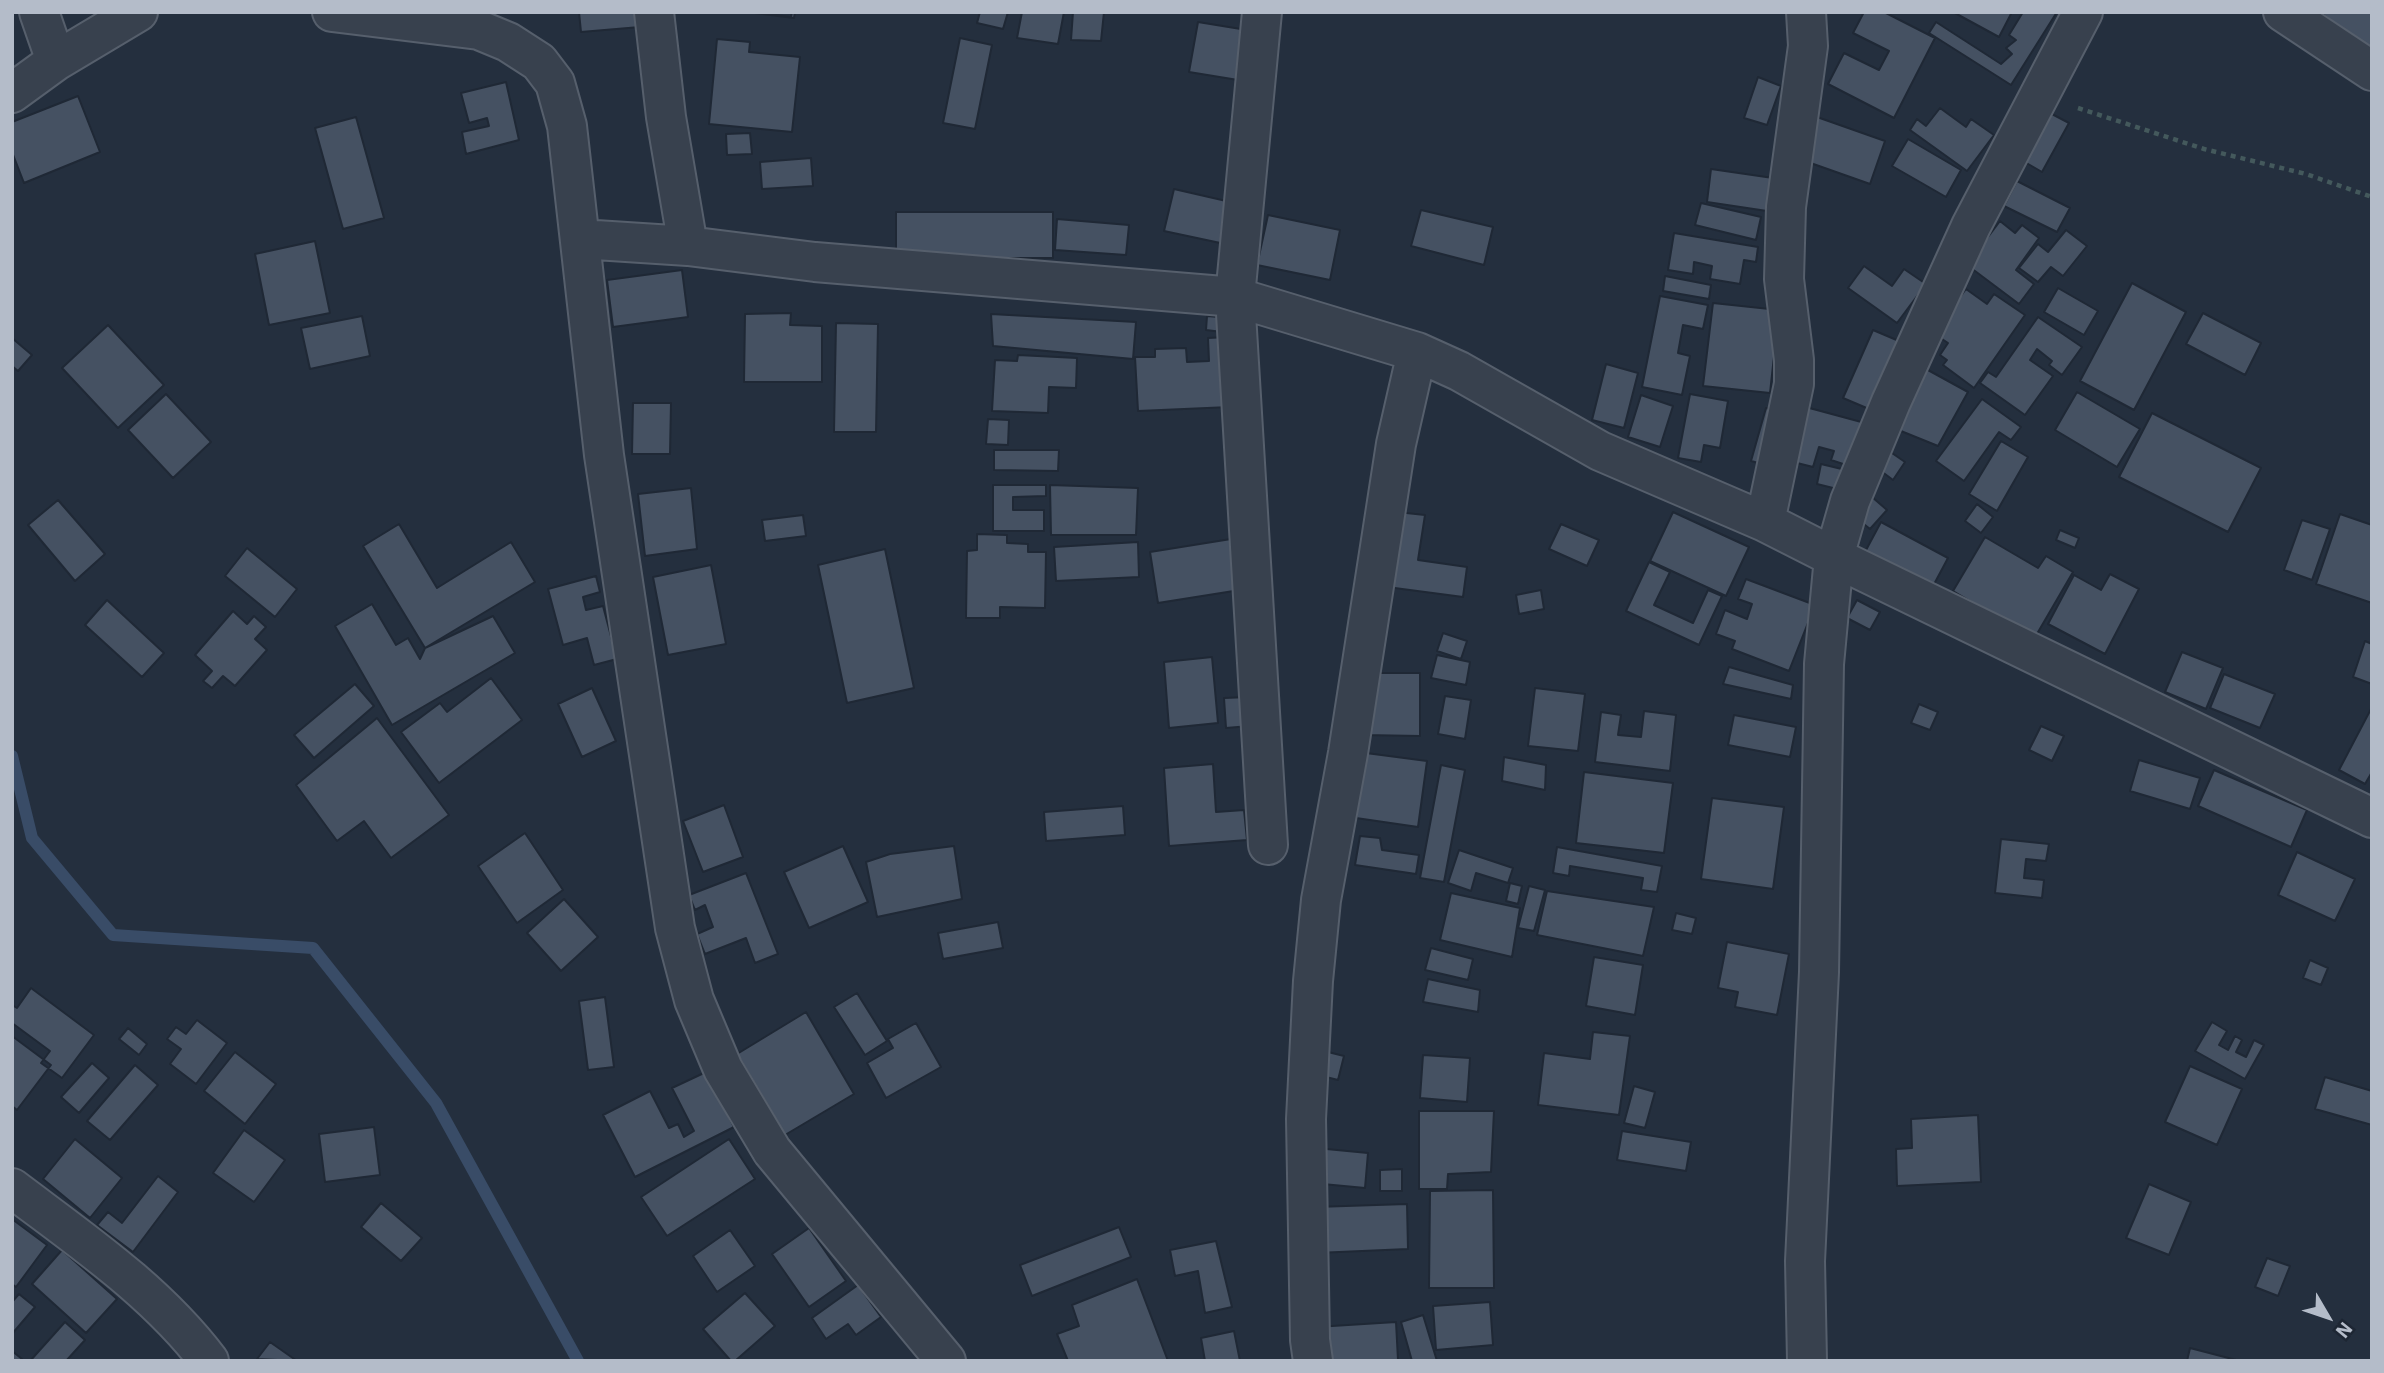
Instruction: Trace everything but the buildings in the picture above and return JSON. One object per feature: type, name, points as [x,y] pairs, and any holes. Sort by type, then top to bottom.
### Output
[{"type":"street","points":[[39,12],[56,61]]},
{"type":"street","points":[[12,93],[56,61],[138,12]]},
{"type":"street","points":[[332,12],[479,30],[508,42],[539,62],[555,83],[567,126],[604,455],[676,928],[694,1000],[723,1069],[772,1151],[946,1361]]},
{"type":"street","points":[[654,12],[666,117],[688,246]]},
{"type":"street","points":[[1262,12],[1235,297],[1268,845]]},
{"type":"street","points":[[1765,522],[1794,384],[1794,360],[1784,279],[1786,206],[1808,46],[1806,12]]},
{"type":"street","points":[[1807,1361],[1805,1261],[1820,959],[1824,664],[1834,558],[1850,501],[1891,402],[1971,226],[2082,12]]},
{"type":"street","points":[[2283,12],[2372,71]]},
{"type":"street","points":[[580,239],[688,246],[815,262],[1235,297],[1417,352],[1460,371],[1600,451],[1765,522],[1834,558],[2372,818]]},
{"type":"street","points":[[1313,1361],[1310,1340],[1306,1147],[1312,981],[1321,900],[1348,752],[1383,521],[1396,444],[1417,352]]},
{"type":"street","points":[[12,1188],[116,1267],[160,1306],[194,1341],[209,1361]]},
{"type":"path","points":[[2039,95],[2204,149],[2306,174],[2372,197]]},
{"type":"waterway","points":[[12,756],[32,838],[113,935],[313,948],[436,1103],[578,1361]]}]
